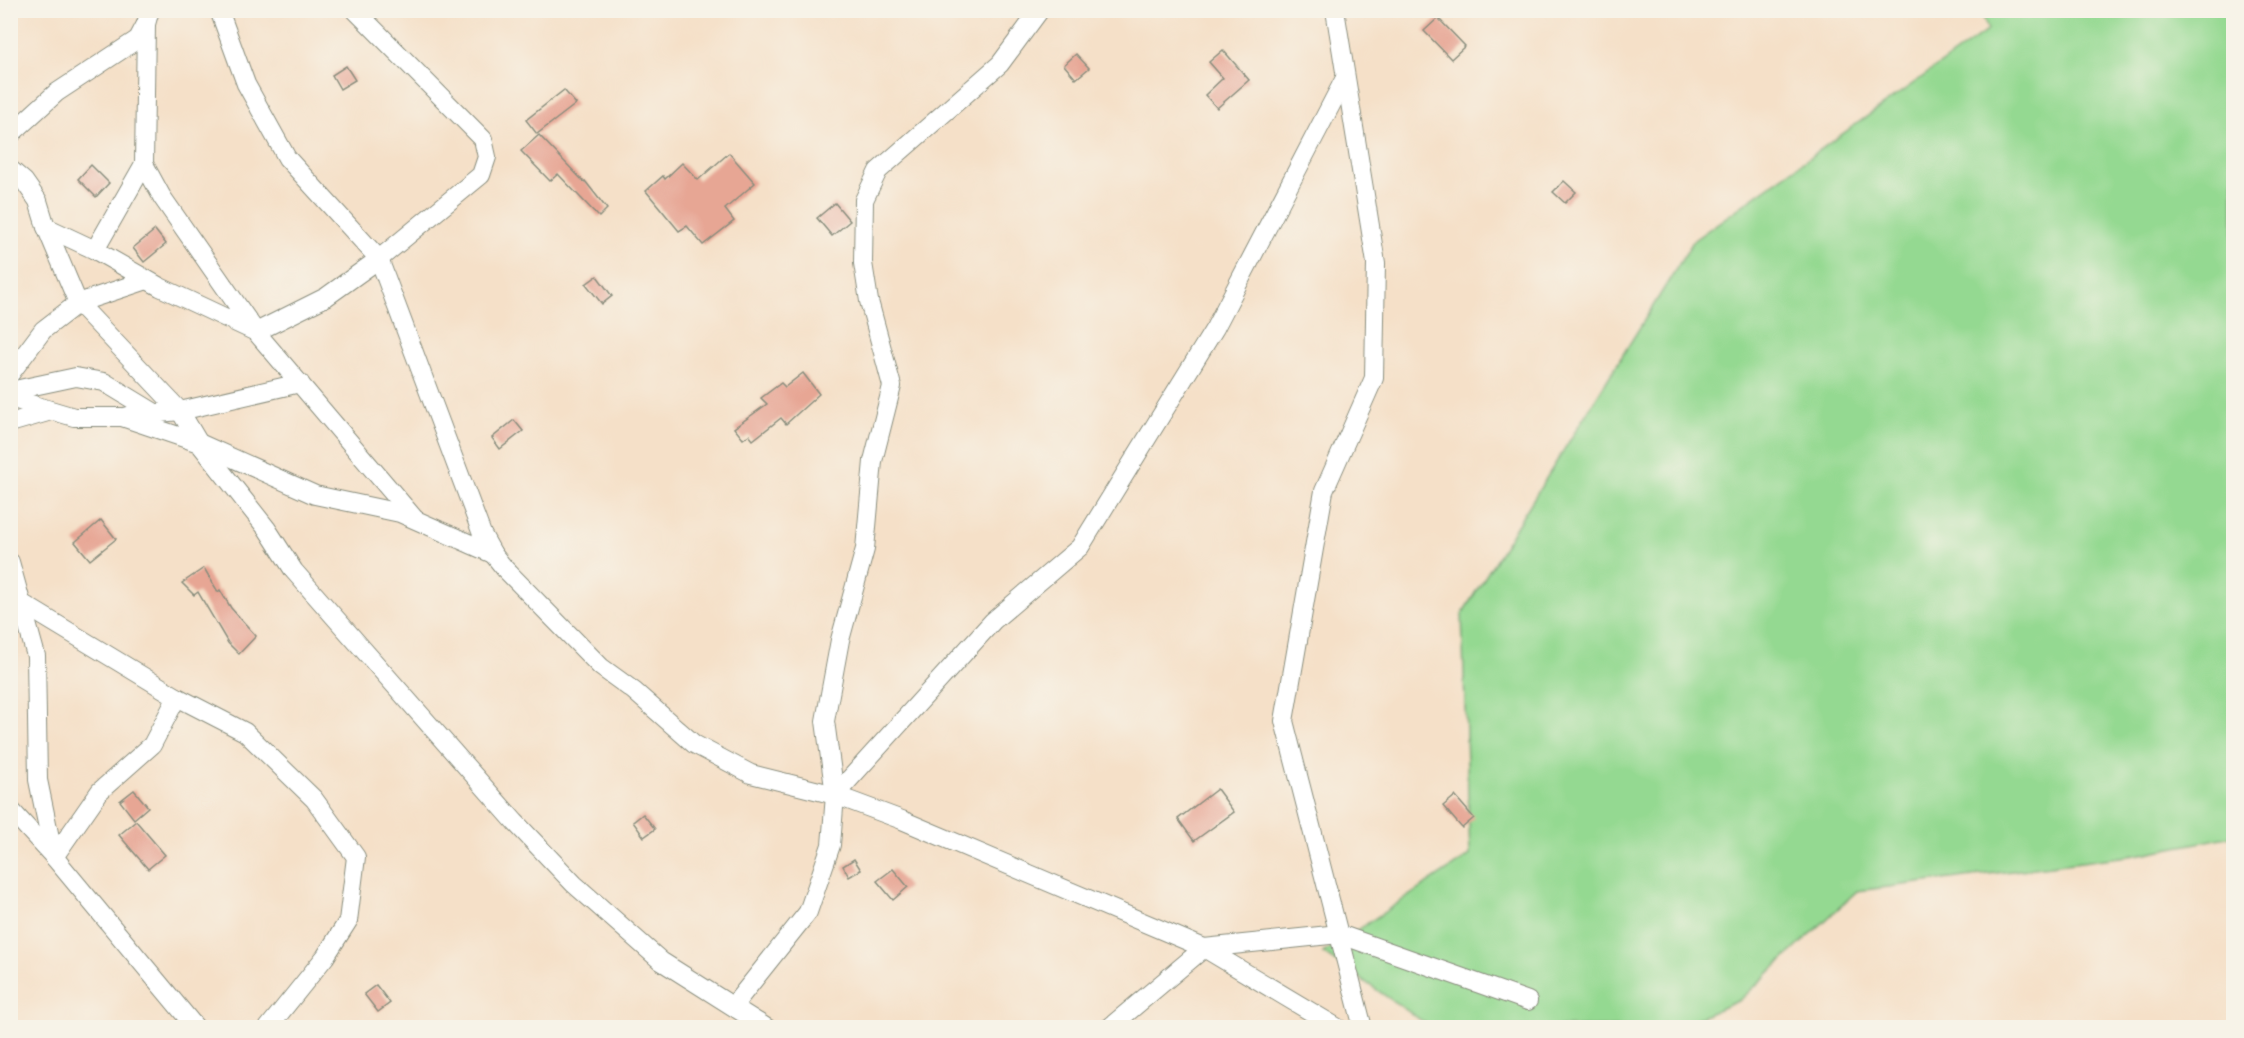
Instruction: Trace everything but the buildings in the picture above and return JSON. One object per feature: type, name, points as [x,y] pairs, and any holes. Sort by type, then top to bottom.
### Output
[{"type":"street","points":[[219,10],[246,84],[287,158],[379,259],[482,534],[493,554],[601,667],[634,691],[694,744],[751,774],[835,795],[912,824],[1204,948],[1338,1028]]},
{"type":"street","points":[[256,332],[326,297],[379,259],[481,175],[487,157],[483,139],[356,10]]},
{"type":"street","points":[[734,1006],[808,912],[831,845],[835,795],[825,721],[840,640],[865,549],[873,461],[892,386],[869,301],[863,263],[864,200],[878,171],[1000,64],[1040,10]]},
{"type":"street","points":[[1335,10],[1376,263],[1374,378],[1324,491],[1284,721],[1363,1028]]},
{"type":"street","points":[[10,135],[56,93],[138,39],[148,17]]},
{"type":"street","points":[[95,250],[144,164],[148,17]]},
{"type":"street","points":[[835,795],[993,621],[1080,547],[1215,328],[1345,78]]},
{"type":"street","points":[[144,164],[162,197],[256,332],[415,520]]},
{"type":"street","points":[[10,169],[24,181],[38,201],[46,227],[78,303],[180,411],[199,444],[267,529],[294,571],[515,822],[574,884],[661,961],[767,1028]]},
{"type":"street","points":[[46,227],[256,332]]},
{"type":"street","points":[[10,374],[42,330],[78,303],[147,279]]},
{"type":"street","points":[[10,391],[76,377],[104,382],[155,413]]},
{"type":"street","points":[[10,398],[74,417],[122,417],[180,411],[300,383]]},
{"type":"street","points":[[10,423],[51,411]]},
{"type":"street","points":[[122,417],[199,444],[315,495],[400,513],[493,554]]},
{"type":"street","points":[[10,562],[16,599],[36,656],[38,780],[54,857]]},
{"type":"street","points":[[16,599],[177,697],[246,732],[314,799],[356,857],[348,921],[325,957],[268,1028]]},
{"type":"street","points":[[54,857],[100,791],[152,745],[177,697]]},
{"type":"street","points":[[10,809],[54,857],[196,1028]]},
{"type":"street","points":[[1109,1028],[1204,948],[1339,934],[1528,1001]]},
{"type":"green space","points":[[1981,11],[2233,11],[2233,836],[2136,855],[1857,891],[1740,1000],[1678,1027],[1431,1027],[1323,953],[1470,855],[1462,614],[1694,240],[1988,30]]}]
